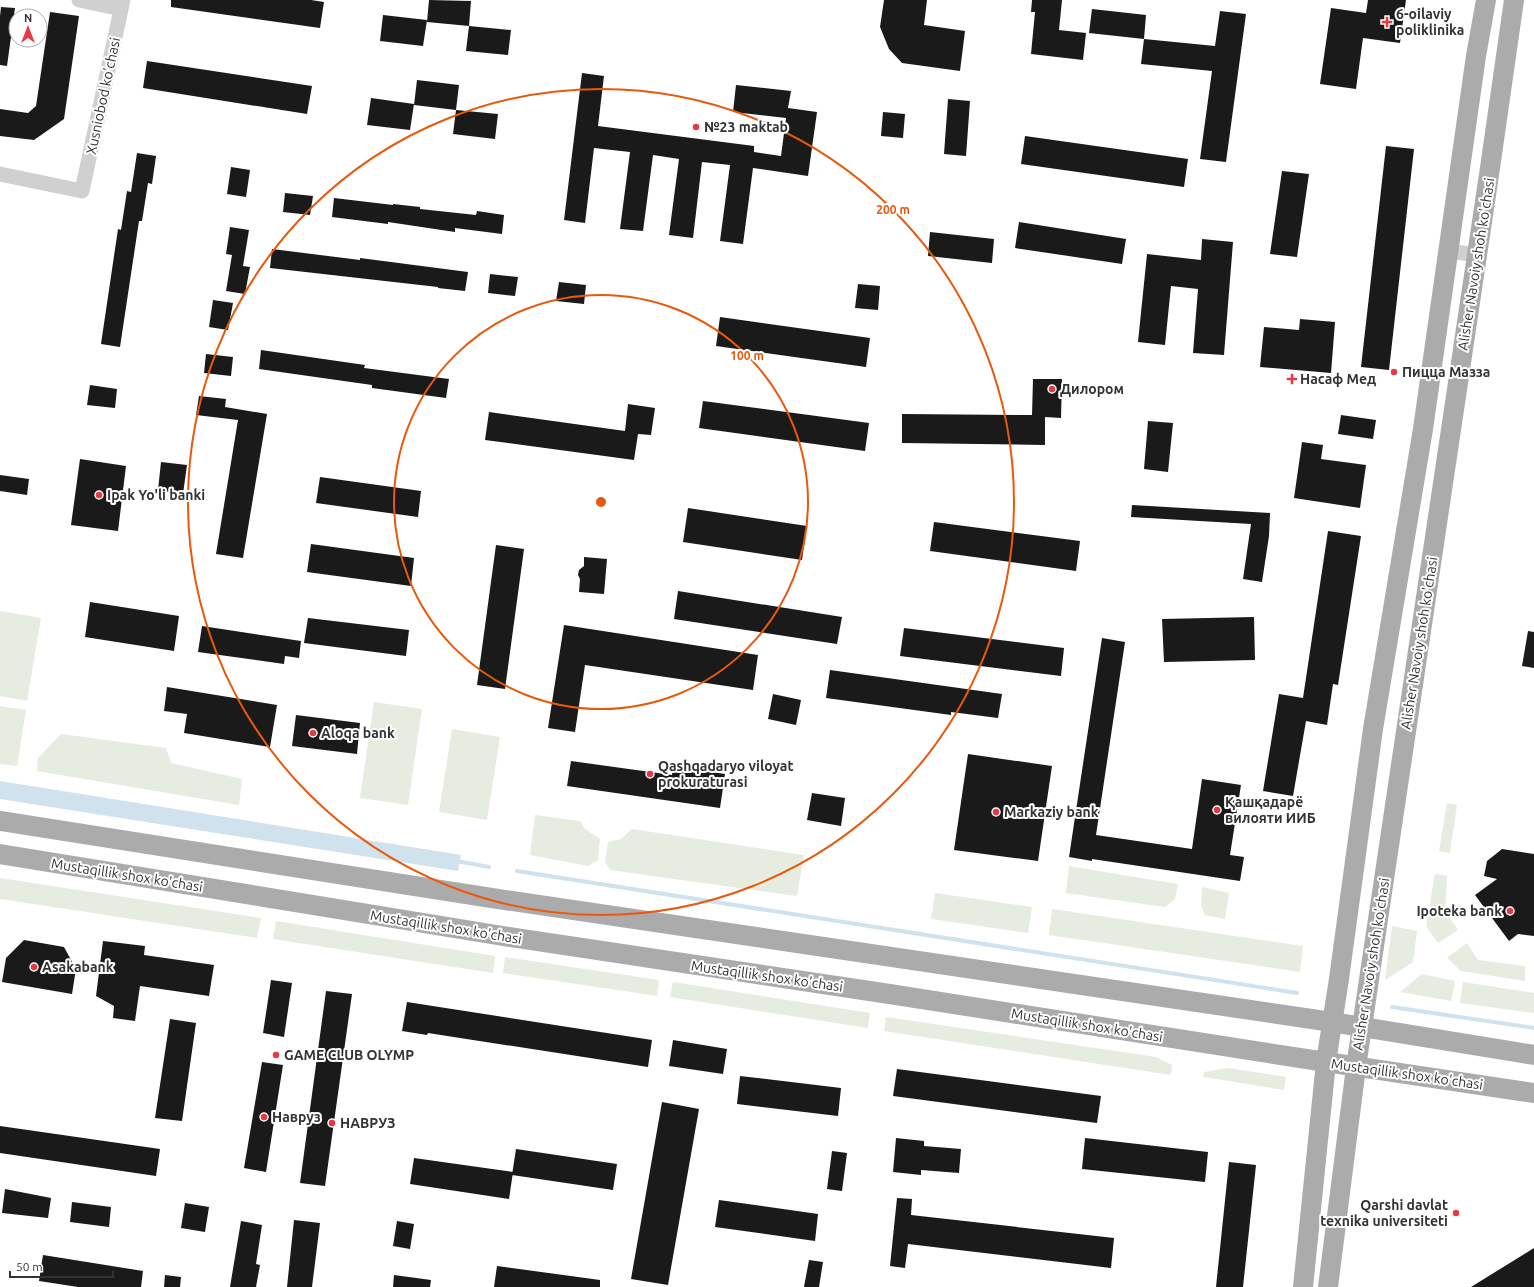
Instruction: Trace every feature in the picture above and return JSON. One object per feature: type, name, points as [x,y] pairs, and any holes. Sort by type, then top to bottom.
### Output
[{"type":"main road","name":"Alisher Navoiy shoh ko'chasi","points":[[1303,1287],[1326,1062],[1373,729],[1423,428],[1476,56],[1486,0]]},
{"type":"main road","name":"Alisher Navoiy shoh ko'chasi","points":[[1328,1287],[1356,1067],[1478,255],[1514,0]]},
{"type":"main road","points":[[0,821],[498,899],[1332,1022],[1534,1054]]},
{"type":"main road","name":"Mustaqillik shox ko'chasi","points":[[0,854],[503,936],[1534,1093]]},
{"type":"street","points":[[79,0],[122,4]]},
{"type":"street","name":"Xusniobod ko'chasi","points":[[0,174],[82,191],[122,4]]},
{"type":"street","points":[[1448,251],[1478,255]]},
{"type":"shaded area","points":[[0,611],[41,618],[27,701],[0,696]]},
{"type":"shaded area","points":[[374,702],[422,709],[408,805],[360,798]]},
{"type":"shaded area","points":[[0,706],[26,710],[17,766],[0,764]]},
{"type":"shaded area","points":[[452,729],[500,737],[487,820],[439,812]]},
{"type":"shaded area","points":[[61,734],[166,748],[171,763],[242,779],[239,805],[37,771],[38,758]]},
{"type":"shaded area","points":[[1447,803],[1457,805],[1450,853],[1439,851]]},
{"type":"shaded area","points":[[535,815],[580,821],[584,828],[600,839],[598,860],[588,866],[530,855]]},
{"type":"shaded area","points":[[632,829],[804,855],[797,896],[610,870],[605,862],[608,842],[621,839]]},
{"type":"shaded area","points":[[1069,866],[1178,884],[1175,899],[1165,907],[1066,893]]},
{"type":"shaded area","points":[[1435,874],[1447,876],[1445,911],[1458,930],[1438,943],[1426,926]]},
{"type":"shaded area","points":[[0,878],[261,918],[257,938],[0,899]]},
{"type":"shaded area","points":[[1202,887],[1229,893],[1225,919],[1205,915],[1201,905]]},
{"type":"shaded area","points":[[935,893],[1032,907],[1028,933],[931,919]]},
{"type":"shaded area","points":[[1052,909],[1303,946],[1300,972],[1049,935]]},
{"type":"shaded area","points":[[276,921],[495,956],[493,973],[273,939]]},
{"type":"shaded area","points":[[1392,926],[1417,931],[1413,962],[1385,980]]},
{"type":"shaded area","points":[[1467,943],[1478,960],[1525,966],[1525,981],[1461,971],[1447,958]]},
{"type":"shaded area","points":[[505,957],[659,980],[657,996],[503,973]]},
{"type":"shaded area","points":[[1422,974],[1455,981],[1451,1001],[1400,992]]},
{"type":"shaded area","points":[[673,982],[870,1013],[868,1028],[670,997]]},
{"type":"shaded area","points":[[1463,982],[1534,993],[1534,1013],[1460,1003]]},
{"type":"shaded area","points":[[886,1017],[1156,1057],[1172,1065],[1171,1075],[884,1031]]},
{"type":"shaded area","points":[[1228,1068],[1286,1077],[1284,1090],[1203,1077],[1204,1072]]},
{"type":"water","points":[[0,781],[461,855],[458,871],[0,799]]},
{"type":"building","points":[[171,0],[311,0],[324,2],[320,28],[171,7]]},
{"type":"building","points":[[429,0],[471,1],[469,26],[427,22]]},
{"type":"building","points":[[884,0],[927,0],[924,25],[965,31],[960,71],[902,63],[889,49],[880,27]]},
{"type":"building","points":[[1032,0],[1062,0],[1059,30],[1086,33],[1083,60],[1031,54],[1035,12],[1031,12]]},
{"type":"building","points":[[1368,0],[1406,0],[1400,43],[1363,38],[1356,89],[1320,84],[1331,8],[1366,13]]},
{"type":"building","points":[[1,7],[15,8],[8,8],[8,48],[9,48],[7,66],[0,65]]},
{"type":"building","points":[[1092,9],[1146,15],[1144,39],[1089,33]]},
{"type":"building","points":[[1220,11],[1246,14],[1226,162],[1200,159],[1212,71],[1141,64],[1144,39],[1215,46]]},
{"type":"building","points":[[50,12],[79,16],[64,119],[34,140],[0,136],[0,109],[28,113],[36,106],[45,48],[48,48],[48,25]]},
{"type":"building","points":[[383,15],[427,20],[423,46],[380,41]]},
{"type":"building","points":[[469,26],[511,30],[508,55],[466,51]]},
{"type":"building","points":[[147,61],[312,86],[307,114],[143,88]]},
{"type":"building","points":[[582,73],[604,76],[598,126],[754,146],[754,152],[781,156],[786,118],[733,112],[736,85],[791,91],[788,108],[817,112],[808,176],[753,168],[743,244],[720,241],[730,165],[702,162],[693,238],[669,235],[679,159],[653,155],[643,231],[620,229],[630,152],[594,148],[585,223],[564,220]]},
{"type":"building","points":[[417,80],[459,85],[456,110],[414,105]]},
{"type":"building","points":[[371,98],[414,104],[410,130],[367,125]]},
{"type":"building","points":[[948,99],[970,101],[966,156],[944,154]]},
{"type":"building","points":[[456,110],[498,114],[495,139],[453,134]]},
{"type":"building","points":[[883,112],[905,114],[903,138],[881,136]]},
{"type":"building","points":[[1025,136],[1188,159],[1184,187],[1021,164]]},
{"type":"building","points":[[1386,146],[1414,149],[1389,370],[1361,367]]},
{"type":"building","points":[[137,153],[156,156],[152,184],[148,183],[142,221],[139,221],[120,347],[101,344],[118,229],[121,230],[127,191],[131,192]]},
{"type":"building","points":[[231,167],[250,170],[246,197],[227,194]]},
{"type":"building","points":[[1282,171],[1309,174],[1297,257],[1270,254]]},
{"type":"building","points":[[285,193],[313,196],[310,215],[283,212]]},
{"type":"building","points":[[334,198],[420,207],[420,209],[476,215],[477,211],[504,215],[502,234],[455,228],[455,232],[388,222],[388,224],[332,217]]},
{"type":"building","points":[[1019,222],[1126,239],[1122,264],[1015,248]]},
{"type":"building","points":[[230,227],[249,230],[243,266],[250,267],[245,294],[226,291],[232,255],[226,254]]},
{"type":"building","points":[[930,232],[994,239],[992,263],[928,256]]},
{"type":"building","points":[[1202,239],[1233,242],[1224,355],[1193,353],[1198,289],[1171,286],[1165,345],[1138,342],[1147,254],[1201,260]]},
{"type":"building","points":[[272,249],[360,260],[360,258],[468,272],[465,291],[270,268]]},
{"type":"building","points":[[490,274],[518,277],[515,296],[488,293]]},
{"type":"building","points":[[559,282],[586,285],[584,304],[556,301]]},
{"type":"building","points":[[858,284],[880,286],[878,310],[855,308]]},
{"type":"building","points":[[213,300],[233,303],[228,330],[209,327]]},
{"type":"building","points":[[720,317],[870,338],[866,367],[716,346]]},
{"type":"building","points":[[1300,319],[1335,322],[1331,373],[1260,367],[1264,327],[1299,330]]},
{"type":"building","points":[[261,350],[365,365],[364,368],[449,379],[446,398],[372,388],[372,385],[259,369]]},
{"type":"building","points":[[206,354],[233,357],[231,376],[204,373]]},
{"type":"building","points":[[1033,379],[1062,379],[1061,418],[1045,417],[1045,445],[902,443],[902,414],[1032,415]]},
{"type":"building","points":[[90,385],[117,389],[115,408],[87,405]]},
{"type":"building","points":[[199,396],[226,399],[225,407],[267,414],[243,558],[216,554],[238,420],[196,415]]},
{"type":"building","points":[[703,401],[869,423],[865,451],[699,428]]},
{"type":"building","points":[[628,404],[655,408],[651,435],[638,434],[634,460],[485,440],[489,412],[625,431]]},
{"type":"building","points":[[1341,415],[1376,420],[1373,439],[1338,434]]},
{"type":"building","points":[[1148,421],[1173,423],[1168,472],[1144,469]]},
{"type":"building","points":[[1302,442],[1323,445],[1321,459],[1366,465],[1360,508],[1294,498]]},
{"type":"building","name":"Ipak Yo'li banki","points":[[80,459],[126,466],[118,531],[71,525]]},
{"type":"building","points":[[161,462],[187,465],[183,494],[158,490]]},
{"type":"building","points":[[0,475],[29,479],[27,495],[0,491]]},
{"type":"building","points":[[320,477],[421,491],[418,517],[316,503]]},
{"type":"building","points":[[1132,505],[1270,513],[1269,536],[1262,582],[1243,579],[1251,524],[1131,517]]},
{"type":"building","points":[[688,508],[807,526],[802,560],[683,542]]},
{"type":"building","points":[[934,522],[1080,541],[1076,571],[930,551]]},
{"type":"building","points":[[1328,531],[1361,536],[1338,685],[1333,684],[1327,725],[1306,721],[1293,796],[1263,791],[1279,694],[1303,698]]},
{"type":"building","points":[[311,544],[414,558],[411,586],[307,572]]},
{"type":"building","points":[[496,545],[524,549],[505,689],[477,685]]},
{"type":"building","points":[[584,557],[607,559],[604,594],[579,592],[580,579],[578,575],[579,570],[584,566]]},
{"type":"building","points":[[678,591],[842,617],[837,644],[674,619]]},
{"type":"building","points":[[90,602],[179,616],[174,651],[85,637]]},
{"type":"building","points":[[1254,617],[1255,660],[1164,662],[1162,619]]},
{"type":"building","points":[[308,618],[409,630],[406,656],[304,643]]},
{"type":"building","points":[[564,625],[758,655],[753,690],[585,665],[575,732],[548,728]]},
{"type":"building","points":[[202,626],[301,641],[299,658],[285,656],[284,664],[198,652]]},
{"type":"building","points":[[904,628],[1064,648],[1061,676],[900,656]]},
{"type":"building","points":[[1528,631],[1534,632],[1534,668],[1522,666]]},
{"type":"building","points":[[1102,638],[1125,642],[1096,835],[1192,849],[1202,779],[1241,785],[1230,855],[1244,857],[1240,881],[1092,859],[1092,861],[1069,857]]},
{"type":"building","points":[[830,670],[1002,694],[998,718],[951,712],[951,715],[826,698]]},
{"type":"building","points":[[167,687],[277,705],[270,747],[184,733],[187,714],[164,711]]},
{"type":"building","points":[[773,694],[801,700],[796,725],[768,719]]},
{"type":"building","points":[[296,715],[360,723],[357,754],[292,746]]},
{"type":"building","points":[[968,754],[1052,766],[1038,861],[954,850]]},
{"type":"building","points":[[571,761],[672,775],[673,766],[725,774],[720,808],[567,786]]},
{"type":"building","points":[[812,793],[845,798],[841,826],[807,820]]},
{"type":"building","name":"Ipoteka bank","points":[[1502,849],[1534,854],[1534,936],[1518,934],[1509,941],[1475,895],[1497,879],[1484,876],[1487,861]]},
{"type":"building","points":[[24,940],[64,947],[76,969],[72,994],[2,982],[6,958]]},
{"type":"building","points":[[103,941],[145,946],[144,955],[214,965],[209,996],[140,986],[135,1021],[113,1018],[114,1006],[96,996]]},
{"type":"building","points":[[271,980],[292,983],[284,1037],[263,1033]]},
{"type":"building","points":[[326,991],[352,994],[325,1186],[300,1183]]},
{"type":"building","points":[[407,1002],[652,1040],[648,1067],[428,1033],[427,1035],[402,1031]]},
{"type":"building","points":[[170,1019],[196,1023],[182,1121],[155,1118]]},
{"type":"building","points":[[673,1040],[727,1049],[723,1074],[669,1066]]},
{"type":"building","name":"Навруз","points":[[262,1062],[283,1065],[266,1172],[244,1168]]},
{"type":"building","points":[[897,1069],[1101,1096],[1097,1123],[893,1096]]},
{"type":"building","points":[[740,1076],[841,1088],[838,1116],[737,1104]]},
{"type":"building","points":[[662,1102],[699,1109],[668,1285],[631,1279]]},
{"type":"building","points":[[0,1126],[160,1149],[156,1176],[0,1153]]},
{"type":"building","points":[[896,1138],[924,1141],[924,1146],[961,1149],[959,1173],[921,1170],[921,1175],[893,1172]]},
{"type":"building","points":[[1085,1138],[1208,1152],[1205,1182],[1082,1169]]},
{"type":"building","points":[[516,1149],[617,1164],[613,1190],[512,1175]]},
{"type":"building","points":[[832,1151],[847,1153],[842,1191],[827,1189]]},
{"type":"building","points":[[414,1158],[513,1172],[509,1199],[410,1184]]},
{"type":"building","points":[[1229,1162],[1256,1165],[1243,1287],[1216,1287]]},
{"type":"building","points":[[5,1189],[51,1198],[48,1218],[2,1213]]},
{"type":"building","points":[[897,1198],[912,1199],[911,1215],[1114,1238],[1111,1268],[908,1244],[905,1268],[890,1266]]},
{"type":"building","points":[[719,1200],[818,1214],[815,1241],[715,1227]]},
{"type":"building","points":[[72,1202],[111,1207],[109,1227],[70,1222]]},
{"type":"building","points":[[185,1203],[209,1207],[205,1232],[181,1228]]},
{"type":"building","points":[[294,1220],[320,1223],[312,1287],[287,1287]]},
{"type":"building","points":[[241,1221],[262,1225],[256,1264],[260,1265],[256,1287],[230,1287]]},
{"type":"building","points":[[397,1221],[414,1224],[410,1249],[393,1246]]},
{"type":"building","points":[[1534,1248],[1534,1287],[1471,1287]]},
{"type":"building","points":[[43,1255],[143,1271],[141,1287],[78,1287],[39,1281]]},
{"type":"building","points":[[809,1260],[823,1262],[819,1287],[804,1287]]},
{"type":"building","points":[[497,1266],[600,1280],[600,1287],[494,1287]]},
{"type":"building","points":[[165,1275],[181,1277],[180,1287],[164,1287]]},
{"type":"building","points":[[394,1275],[431,1280],[430,1287],[393,1287]]},
{"type":"waterway","points":[[456,861],[489,867]]},
{"type":"waterway","points":[[517,871],[1297,993]]},
{"type":"waterway","points":[[1392,1007],[1534,1028]]},
{"type":"place","name":"6-oilaviy poliklinika","points":[[1387,22]]},
{"type":"place","name":"№23 maktab","points":[[696,127]]},
{"type":"place","name":"Пицца Мазза","points":[[1394,372]]},
{"type":"place","name":"Насаф Мед","points":[[1292,379]]},
{"type":"place","name":"Дилором","points":[[1052,389]]},
{"type":"place","name":"Ipak Yo'li banki","points":[[99,495]]},
{"type":"place","name":"Aloqa bank","points":[[313,733]]},
{"type":"place","name":"Qashqadaryo viloyat prokuraturasi","points":[[650,774]]},
{"type":"place","name":"Қашқадарё вилояти ИИБ","points":[[1217,810]]},
{"type":"place","name":"Markaziy bank","points":[[996,812]]},
{"type":"place","name":"Ipoteka bank","points":[[1510,911]]},
{"type":"place","name":"Asakabank","points":[[34,967]]},
{"type":"place","name":"GAME CLUB OLYMP","points":[[276,1055]]},
{"type":"place","name":"Навруз","points":[[264,1117]]},
{"type":"place","name":"НАВРУЗ","points":[[332,1123]]},
{"type":"place","name":"Qarshi davlat texnika universiteti","points":[[1456,1213]]}]
